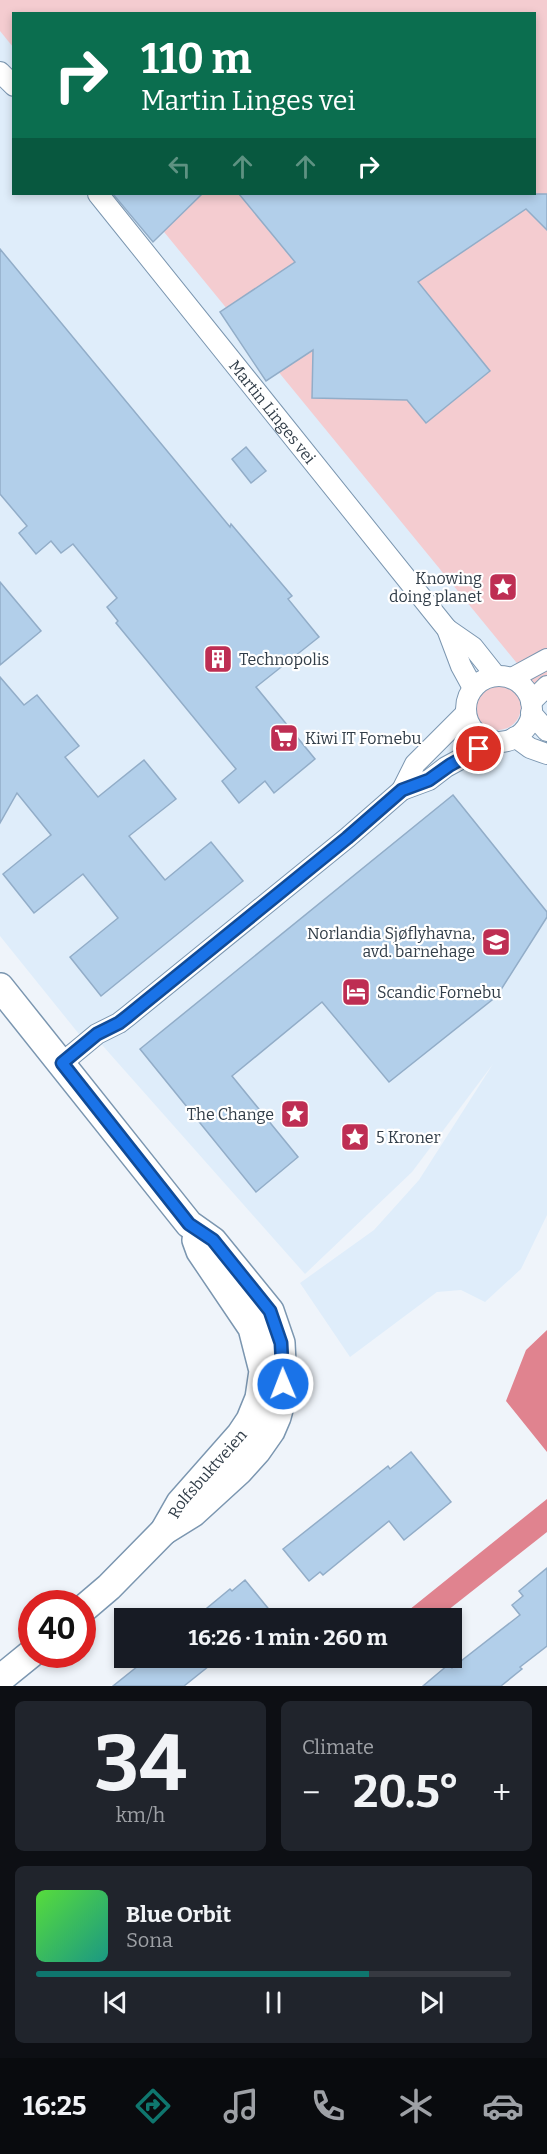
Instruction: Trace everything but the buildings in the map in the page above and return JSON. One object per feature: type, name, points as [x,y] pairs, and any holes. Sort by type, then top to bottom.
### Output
[{"type":"street","points":[[0,72],[12,84]]},
{"type":"street","name":"Martin Linges vei","points":[[99,195],[447,629],[473,647],[504,677]]},
{"type":"street","name":"Martin Linges vei","points":[[447,629],[461,666],[473,688]]},
{"type":"street","points":[[547,659],[504,677],[484,679],[473,688],[467,702],[466,713],[471,726],[476,732],[494,741],[506,741],[515,737],[526,727],[531,708],[547,686]]},
{"type":"street","points":[[504,677],[524,687],[531,708],[547,730]]},
{"type":"street","points":[[402,790],[415,764],[466,713]]},
{"type":"street","points":[[515,737],[530,748],[547,754]]},
{"type":"street","points":[[62,1063],[97,1034],[128,1016],[347,838],[402,790],[429,780],[450,765],[494,741]]},
{"type":"street","name":"Rolfsbuktveien","points":[[0,987],[189,1224],[213,1240],[270,1311],[281,1343],[283,1384],[277,1417],[271,1431],[257,1451],[239,1471],[193,1513],[164,1531],[96,1598]]},
{"type":"street","points":[[0,1679],[18,1664]]},
{"type":"shaded area","points":[[0,0],[547,0],[547,1215],[521,1269],[485,1302],[461,1290],[437,1292],[350,1357],[300,1283],[374,1230],[419,1180],[493,1064],[412,1172],[305,1274],[95,1037],[87,1044],[0,936]]},
{"type":"shaded area","points":[[0,0],[547,0],[547,700],[134,195],[536,195],[536,12],[12,12],[12,46],[0,31]]},
{"type":"shaded area","points":[[498,684],[514,691],[521,707],[514,723],[498,730],[482,723],[475,707],[482,691]]},
{"type":"shaded area","points":[[547,1330],[547,1452],[506,1401],[526,1350]]},
{"type":"shaded area","points":[[547,1499],[547,1532],[451,1608],[411,1608]]},
{"type":"place","name":"Knowing doing planet","points":[[503,587]]},
{"type":"place","name":"Technopolis","points":[[218,659]]},
{"type":"place","name":"Kiwi IT Fornebu","points":[[284,738]]},
{"type":"place","name":"Norlandia Sjøflyhavna, avd. barnehage","points":[[496,942]]},
{"type":"place","name":"Scandic Fornebu","points":[[356,992]]},
{"type":"place","name":"The Change","points":[[295,1114]]},
{"type":"place","name":"5 Kroner","points":[[355,1137]]},
{"type":"route","points":[[283,1384],[281,1343],[270,1311],[213,1240],[189,1224],[62,1063],[97,1034],[128,1016],[347,838],[402,790],[429,780],[479,749]]}]
